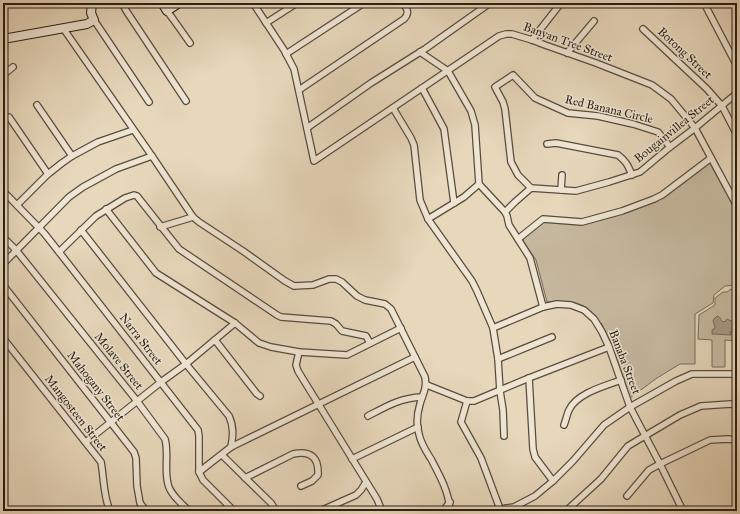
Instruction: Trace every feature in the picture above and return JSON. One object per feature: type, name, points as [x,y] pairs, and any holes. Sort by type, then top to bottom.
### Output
[{"type":"street","points":[[92,3],[91,13],[94,20],[150,102]]},
{"type":"street","points":[[124,3],[127,12],[186,100]]},
{"type":"street","points":[[162,3],[166,11],[174,19],[190,43]]},
{"type":"street","points":[[166,11],[179,3]]},
{"type":"street","points":[[253,3],[294,69],[307,128],[490,3]]},
{"type":"street","points":[[266,23],[296,3]]},
{"type":"street","points":[[286,54],[364,3]]},
{"type":"street","points":[[299,90],[404,19],[408,15],[408,12],[403,3]]},
{"type":"street","points":[[532,40],[561,3]]},
{"type":"street","points":[[704,3],[737,66]]},
{"type":"street","points":[[3,39],[87,24],[94,20]]},
{"type":"street","points":[[567,53],[594,21]]},
{"type":"street","points":[[62,28],[193,217],[294,286],[313,285],[329,279],[336,279],[342,282],[357,296],[365,300],[385,304],[391,309],[425,377],[427,385],[419,406],[417,420],[419,435],[423,446],[440,476],[450,502],[450,511]]},
{"type":"street","name":"Botong Street","points":[[643,29],[707,89],[722,106],[737,134]]},
{"type":"street","name":"Banyan Tree Street","points":[[307,128],[314,162],[499,36],[512,34],[532,40],[652,85],[671,99],[695,128],[737,206]]},
{"type":"street","points":[[420,52],[448,71],[471,111],[475,126],[479,184],[505,212],[509,225],[530,258],[543,307]]},
{"type":"street","points":[[3,75],[13,67]]},
{"type":"street","name":"Red Banana Circle","points":[[531,188],[518,175],[511,162],[505,108],[495,87],[513,74],[535,98],[568,113],[598,116],[633,124],[658,132],[670,147]]},
{"type":"street","points":[[422,88],[444,129],[454,203]]},
{"type":"street","name":"Bougainvillea Street","points":[[531,188],[576,191],[640,172],[737,93]]},
{"type":"street","points":[[37,104],[72,156]]},
{"type":"street","points":[[393,108],[411,138],[414,146],[420,200],[428,219],[472,281],[493,328],[498,359],[504,436]]},
{"type":"street","points":[[3,116],[9,117],[48,174]]},
{"type":"street","points":[[17,205],[48,174],[72,156],[98,142],[133,130]]},
{"type":"street","points":[[547,144],[556,143],[618,156],[627,164],[632,175]]},
{"type":"street","points":[[3,264],[69,197],[83,187],[116,169],[152,156]]},
{"type":"street","points":[[518,239],[543,219],[582,222],[622,211],[654,199],[662,195],[711,158]]},
{"type":"street","points":[[561,190],[562,175]]},
{"type":"street","points":[[428,219],[464,197],[479,184]]},
{"type":"street","points":[[505,212],[514,202],[531,188]]},
{"type":"street","name":"Narra Street","points":[[3,191],[38,227],[59,252],[198,430],[199,472]]},
{"type":"street","points":[[59,252],[96,216],[125,198],[134,195],[137,196],[160,227],[179,249],[277,315],[281,317],[331,321],[342,330],[366,336],[370,343]]},
{"type":"street","points":[[106,209],[156,273],[235,323],[259,343],[271,347],[299,352],[347,355],[401,328]]},
{"type":"street","points":[[160,227],[193,217]]},
{"type":"street","points":[[81,230],[186,364],[229,416],[232,423],[233,436],[231,448]]},
{"type":"street","name":"Molave Street","points":[[3,237],[16,250],[137,401],[165,439],[167,447],[168,485],[172,492],[189,511]]},
{"type":"street","name":"Mahogany Street","points":[[3,286],[134,452],[136,458],[137,486],[140,503],[146,511]]},
{"type":"street","name":"Banaba Street","points":[[493,328],[543,307],[557,304],[571,305],[584,310],[594,319],[609,347],[630,408],[683,511]]},
{"type":"street","points":[[86,442],[186,364],[235,323]]},
{"type":"street","points":[[498,359],[552,337]]},
{"type":"street","name":"Mangosteen Street","points":[[3,338],[101,462],[104,488],[110,511]]},
{"type":"street","points":[[215,340],[260,396]]},
{"type":"street","points":[[427,385],[467,401],[474,401],[609,347]]},
{"type":"street","points":[[299,352],[296,365],[298,370],[377,499],[382,511]]},
{"type":"street","points":[[234,511],[208,486],[199,472],[231,448],[415,357]]},
{"type":"street","points":[[467,401],[461,422],[481,458],[500,510],[514,506],[535,496],[573,461],[604,425],[676,381],[692,374],[737,374]]},
{"type":"street","points":[[529,378],[533,449],[535,457],[553,481]]},
{"type":"street","points":[[564,425],[575,400],[584,394],[621,380]]},
{"type":"street","points":[[368,416],[397,401],[406,398],[422,397]]},
{"type":"street","points":[[566,511],[600,479],[628,446],[680,415],[701,406],[737,405]]},
{"type":"street","points":[[352,459],[418,427]]},
{"type":"street","points":[[627,496],[649,470],[660,464],[710,440],[737,440]]},
{"type":"street","points":[[245,478],[294,454],[302,452],[308,453],[319,466],[318,475],[312,481],[301,486]]},
{"type":"street","points":[[222,455],[271,503],[276,511]]},
{"type":"street","points":[[320,511],[356,495],[366,482]]},
{"type":"street","points":[[443,511],[450,502]]},
{"type":"shaded area","points":[[710,161],[737,212],[737,285],[725,286],[714,295],[713,303],[695,314],[695,364],[680,364],[657,378],[630,398],[618,362],[602,324],[584,306],[576,303],[557,301],[547,302],[536,260],[523,241],[524,238],[543,221],[579,224],[656,202]]},
{"type":"shaded area","points":[[737,288],[737,341],[725,340],[725,367],[712,367],[712,340],[698,339],[699,315],[715,305],[715,298],[723,292]]},
{"type":"shaded area","points":[[718,316],[723,322],[727,319],[737,324],[737,332],[734,334],[730,331],[731,335],[712,334],[712,330],[715,328],[713,320]]}]
